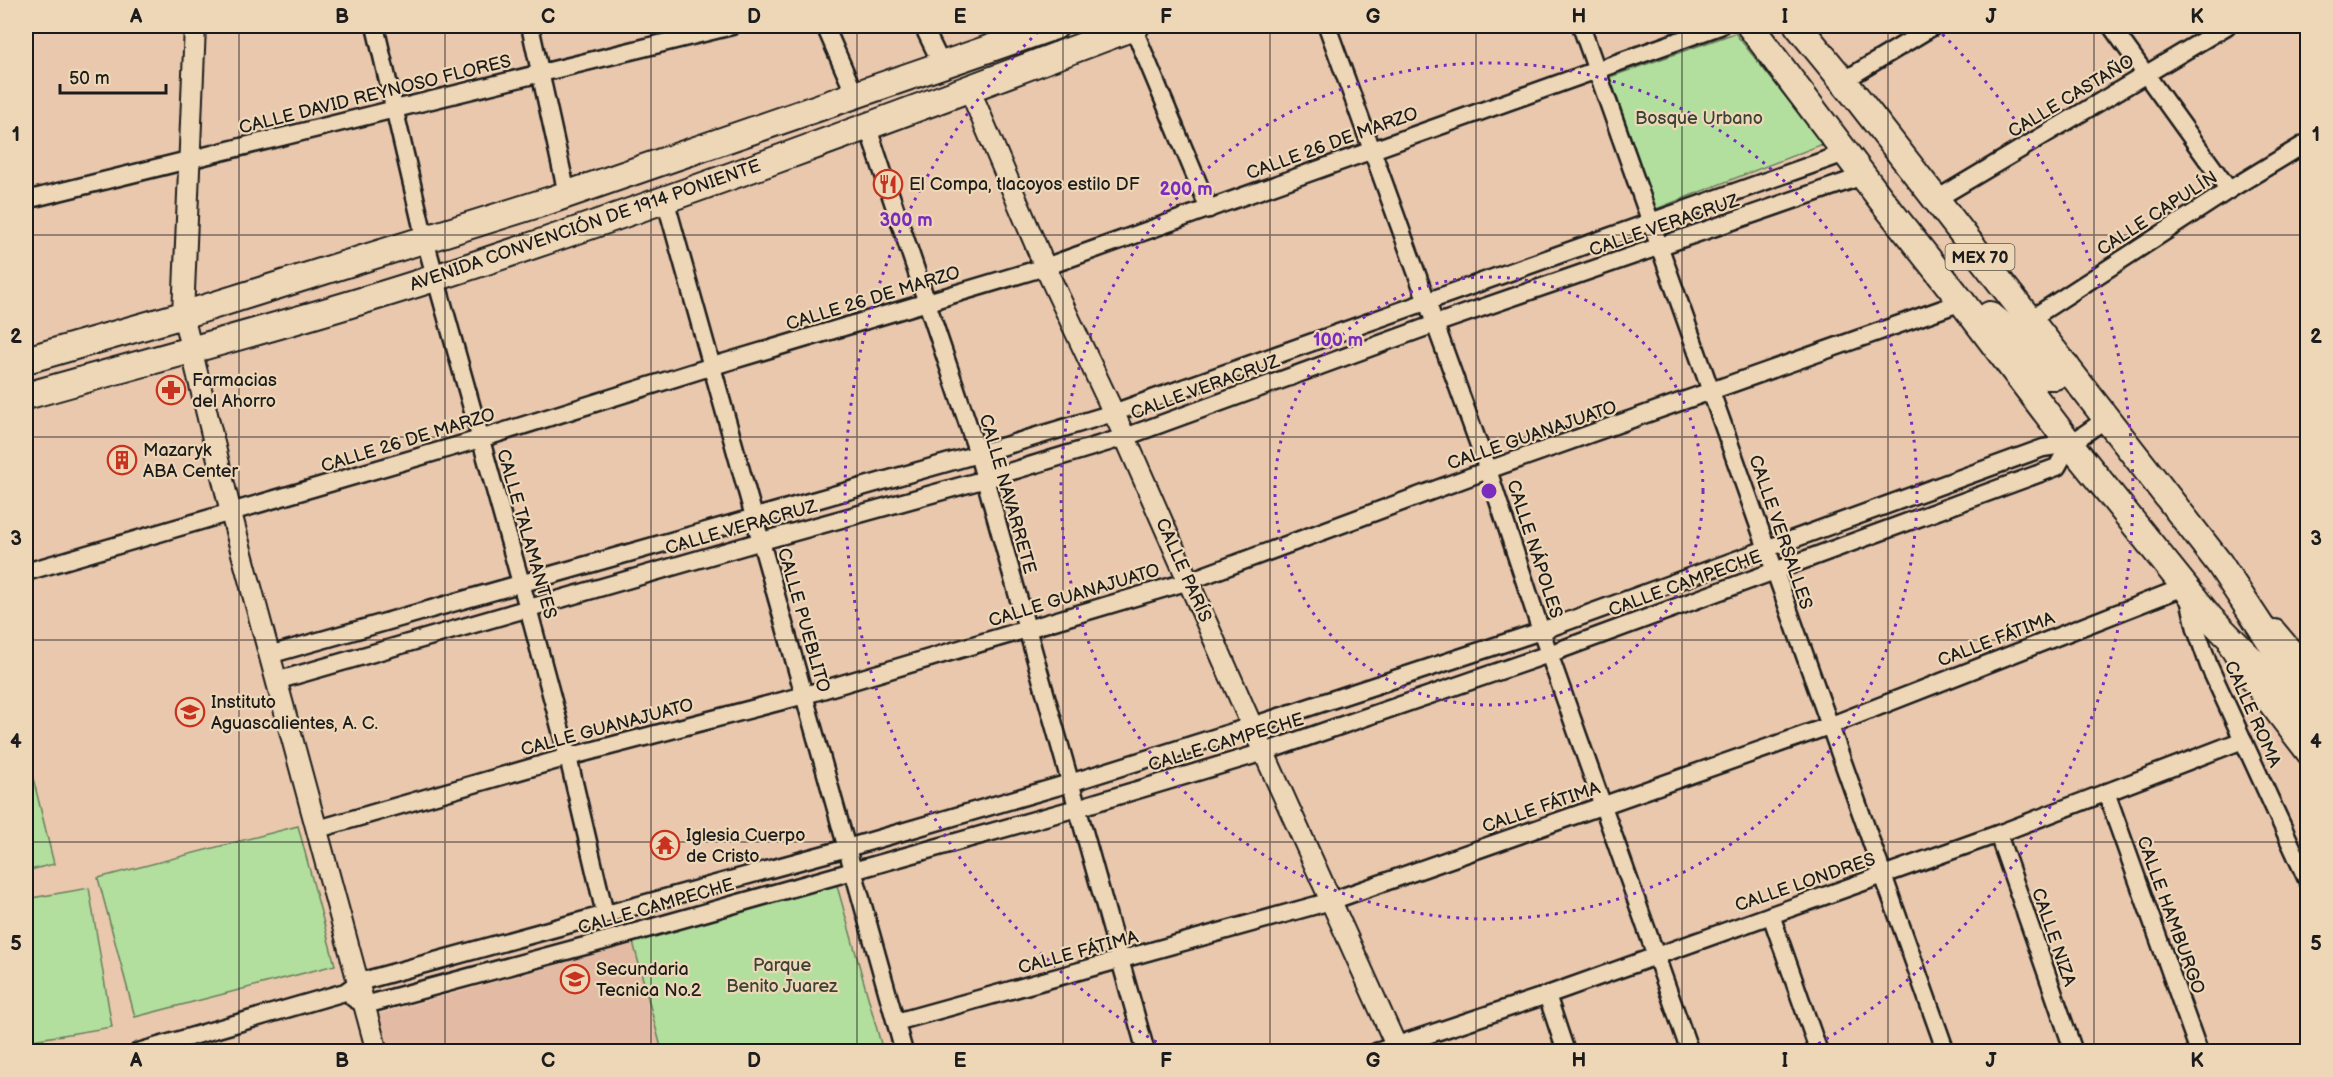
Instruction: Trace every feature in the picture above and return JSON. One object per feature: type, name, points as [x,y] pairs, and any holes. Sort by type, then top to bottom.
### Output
[{"type":"main road","name":"AVENIDA CONVENCIÓN DE 1914 PONIENTE","points":[[26,360],[183,315],[567,194],[1055,26]]},
{"type":"main road","name":"AVENIDA CONVENCIÓN DE 1914 PONIENTE","points":[[26,396],[435,278],[665,199],[1134,26]]},
{"type":"main road","name":"MEX 70","points":[[1750,26],[2070,444],[2210,618],[2276,684],[2307,726]]},
{"type":"main road","name":"MEX 70","points":[[1798,26],[2218,563],[2307,694]]},
{"type":"main road","points":[[1962,302],[1987,312],[2001,324],[2039,372],[2046,376],[2055,376],[2066,366]]},
{"type":"street","points":[[195,26],[183,315],[231,513],[318,829],[352,987],[365,1005],[377,1052]]},
{"type":"street","name":"CALLE TALAMANTES","points":[[375,26],[425,240],[568,757],[605,914]]},
{"type":"street","points":[[530,26],[567,194]]},
{"type":"street","name":"CALLE DAVID REYNOSO FLORES","points":[[26,200],[732,26]]},
{"type":"street","points":[[825,26],[855,95]]},
{"type":"street","points":[[923,26],[942,65]]},
{"type":"street","points":[[1134,26],[1209,209]]},
{"type":"street","name":"CALLE NÁPOLES","points":[[1328,26],[1488,470],[1541,631],[1690,1052]]},
{"type":"street","name":"CALLE VERSALLES","points":[[1581,26],[1946,1052]]},
{"type":"street","name":"CALLE 26 DE MARZO","points":[[26,572],[480,439],[713,366],[1045,267],[1720,26]]},
{"type":"street","points":[[1843,81],[1935,26]]},
{"type":"street","points":[[2111,26],[2229,190]]},
{"type":"street","name":"CALLE CASTAÑO","points":[[1935,200],[2227,26]]},
{"type":"street","name":"CALLE PARÍS","points":[[969,88],[1045,267],[1125,437],[1251,726],[1398,1049]]},
{"type":"street","name":"CALLE NAVARRETE","points":[[867,125],[986,479],[1026,630],[1146,1052]]},
{"type":"street","name":"CALLE CAPULÍN","points":[[2029,320],[2307,142]]},
{"type":"street","name":"CALLE VERACRUZ","points":[[269,655],[978,454],[1113,413],[1651,224],[1845,153]]},
{"type":"street","name":"CALLE VERACRUZ","points":[[276,681],[550,601],[986,479],[1125,437],[1435,324],[1863,176]]},
{"type":"street","name":"CALLE PUEBLITO","points":[[665,199],[904,1052]]},
{"type":"street","name":"CALLE GUANAJUATO","points":[[318,829],[568,757],[805,695],[1189,581],[1488,470],[1711,393],[1962,302]]},
{"type":"street","name":"CALLE CAMPECHE","points":[[365,1005],[611,939],[1077,808],[1264,752],[1550,654],[2057,467],[2070,444],[2106,419]]},
{"type":"street","name":"CALLE CAMPECHE","points":[[138,1052],[352,987],[1070,783],[1541,631],[2043,448],[2070,444]]},
{"type":"street","name":"MEX 70","points":[[2218,563],[2307,669]]},
{"type":"street","points":[[545,578],[544,592],[550,601]]},
{"type":"street","name":"CALLE FÁTIMA","points":[[896,1022],[1330,902],[1829,726],[2186,589]]},
{"type":"street","name":"CALLE ROMA","points":[[2186,589],[2196,629],[2209,666],[2307,882]]},
{"type":"street","name":"MEX 70","points":[[2210,618],[2248,677],[2307,755]]},
{"type":"street","name":"CALLE LONDRES","points":[[1376,1052],[1398,1049],[1882,876],[2243,740]]},
{"type":"street","name":"CALLE HAMBURGO","points":[[2106,792],[2199,1052]]},
{"type":"street","name":"CALLE NIZA","points":[[1998,834],[2074,1052]]},
{"type":"street","points":[[1771,915],[1819,1052]]},
{"type":"street","points":[[1547,995],[1566,1052]]},
{"type":"shaded area","name":"Secundaria Tecnica No.2","points":[[634,944],[662,1051],[389,1051],[379,1014]]},
{"type":"green space","name":"Bosque Urbano","points":[[1735,33],[1823,144],[1656,209],[1610,77]]},
{"type":"green space","points":[[26,749],[54,864],[26,871]]},
{"type":"green space","points":[[298,826],[335,965],[135,1017],[98,878]]},
{"type":"green space","name":"Parque Benito Juarez","points":[[836,882],[883,1051],[662,1051],[632,938]]},
{"type":"green space","points":[[89,888],[112,1027],[26,1041],[26,899]]},
{"type":"place","name":"El Compa, tlacoyos estilo DF","points":[[888,184]]},
{"type":"place","name":"Farmacias del Ahorro","points":[[171,390]]},
{"type":"place","name":"Mazaryk ABA Center","points":[[122,460]]},
{"type":"place","name":"Instituto Aguascalientes, A. C.","points":[[190,712]]},
{"type":"place","name":"Iglesia Cuerpo de Cristo","points":[[665,845]]},
{"type":"place","name":"Secundaria Tecnica No.2","points":[[575,979]]}]
